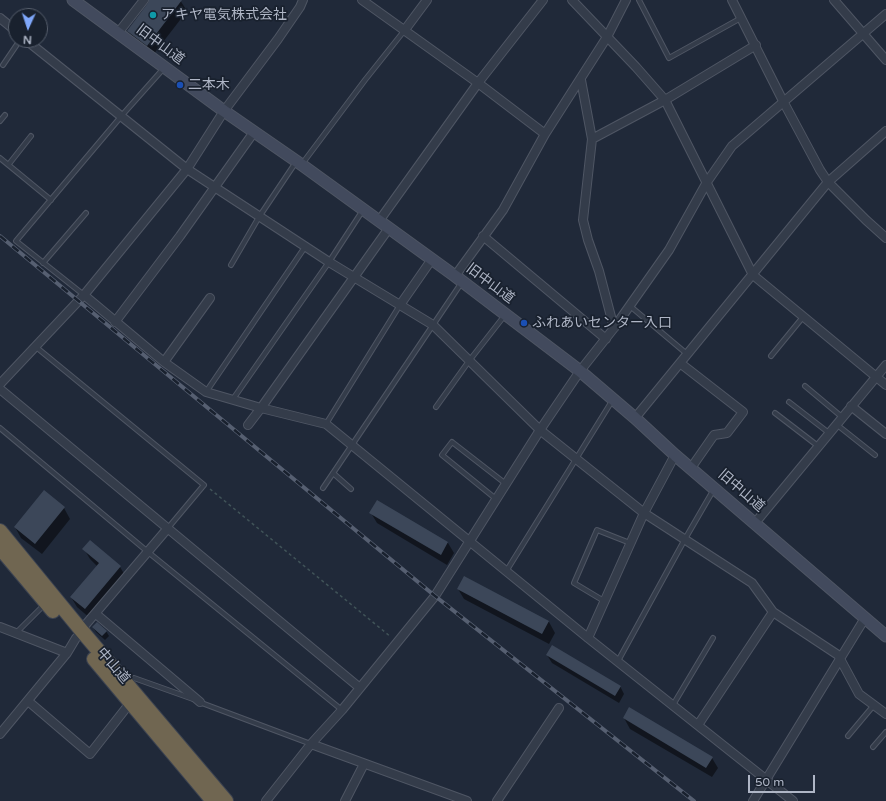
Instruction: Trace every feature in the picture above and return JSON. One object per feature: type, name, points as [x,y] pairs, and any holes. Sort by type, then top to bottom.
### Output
[{"type":"highway","name":"中山道","points":[[0,531],[130,703],[213,801]]},
{"type":"highway","name":"中山道","points":[[0,548],[46,602],[126,682],[226,801]]},
{"type":"main road","name":"旧中山道","points":[[73,0],[224,111],[432,259],[580,371],[635,418],[675,455],[866,618],[885,632]]},
{"type":"street","points":[[118,33],[144,0]]},
{"type":"street","points":[[0,384],[84,295],[187,169],[224,111],[278,39],[300,7],[303,0]]},
{"type":"street","points":[[362,0],[478,83],[544,134]]},
{"type":"street","points":[[404,31],[427,0]]},
{"type":"street","points":[[379,221],[478,83],[543,0]]},
{"type":"street","points":[[572,0],[665,100],[753,275],[886,385]]},
{"type":"street","points":[[458,279],[483,236],[503,210],[544,134],[581,80],[607,37],[626,0]]},
{"type":"street","points":[[732,0],[810,153],[828,182],[886,238]]},
{"type":"street","points":[[834,0],[886,60]]},
{"type":"street","points":[[266,801],[311,744],[342,710],[435,596],[540,430],[580,371],[606,339],[669,250],[707,182],[732,146],[886,14]]},
{"type":"street","points":[[0,18],[8,25]]},
{"type":"street","points":[[592,139],[665,100],[756,46]]},
{"type":"street","points":[[36,48],[120,117],[187,169],[329,262],[433,325],[540,430],[644,513],[752,583],[773,612],[838,655],[859,694],[886,714]]},
{"type":"street","points":[[581,80],[592,139],[584,220],[588,240],[599,271],[614,328]]},
{"type":"street","points":[[635,418],[828,182],[886,131]]},
{"type":"street","points":[[115,322],[180,236],[254,132]]},
{"type":"street","points":[[248,425],[389,228]]},
{"type":"street","points":[[483,236],[606,339]]},
{"type":"street","points":[[400,306],[432,259]]},
{"type":"street","points":[[84,295],[164,362],[206,392],[261,408],[326,424],[507,570],[588,638],[793,801]]},
{"type":"street","points":[[164,362],[210,298]]},
{"type":"street","points":[[680,363],[743,412],[727,433],[714,435],[691,468]]},
{"type":"street","points":[[755,523],[886,365]]},
{"type":"street","points":[[0,389],[360,688]]},
{"type":"street","points":[[851,406],[886,434]]},
{"type":"street","points":[[588,638],[644,513],[675,455]]},
{"type":"street","points":[[0,734],[67,653],[79,634],[168,528]]},
{"type":"street","points":[[698,725],[773,612]]},
{"type":"street","points":[[96,614],[200,702]]},
{"type":"street","points":[[754,801],[866,618]]},
{"type":"street","points":[[0,627],[67,653]]},
{"type":"street","points":[[28,701],[90,754],[130,703]]},
{"type":"street","points":[[497,801],[559,708]]},
{"type":"street","points":[[311,744],[467,801]]},
{"type":"street","points":[[344,801],[364,764]]},
{"type":"lane","points":[[639,0],[669,58],[741,17]]},
{"type":"lane","points":[[231,265],[259,217],[299,163],[404,31]]},
{"type":"lane","points":[[4,65],[15,48]]},
{"type":"lane","points":[[84,295],[16,241],[164,67]]},
{"type":"lane","points":[[0,121],[5,115]]},
{"type":"lane","points":[[9,164],[31,136]]},
{"type":"lane","points":[[0,158],[51,200]]},
{"type":"lane","points":[[233,399],[329,262],[363,210]]},
{"type":"lane","points":[[44,263],[86,213]]},
{"type":"lane","points":[[206,392],[306,247]]},
{"type":"lane","points":[[323,488],[433,325],[458,279]]},
{"type":"lane","points":[[326,424],[400,306]]},
{"type":"lane","points":[[630,306],[687,354]]},
{"type":"lane","points":[[436,408],[469,361],[505,314]]},
{"type":"lane","points":[[771,356],[803,317]]},
{"type":"lane","points":[[36,346],[204,485],[168,528]]},
{"type":"lane","points":[[805,386],[842,417]]},
{"type":"lane","points":[[507,570],[613,400]]},
{"type":"lane","points":[[789,402],[829,432]]},
{"type":"lane","points":[[775,413],[818,446]]},
{"type":"lane","points":[[836,424],[875,455]]},
{"type":"lane","points":[[0,428],[148,552],[342,710]]},
{"type":"lane","points":[[496,499],[442,455],[452,442],[506,484]]},
{"type":"lane","points":[[333,473],[351,489]]},
{"type":"lane","points":[[618,661],[685,539],[715,488]]},
{"type":"lane","points":[[605,602],[574,583],[597,530],[630,543]]},
{"type":"lane","points":[[16,633],[46,602]]},
{"type":"lane","points":[[673,705],[713,638]]},
{"type":"lane","points":[[126,682],[134,678],[311,744]]},
{"type":"lane","points":[[848,736],[874,705]]},
{"type":"lane","points":[[873,747],[886,732]]},
{"type":"path","points":[[204,485],[398,642]]},
{"type":"building","name":"アキヤ電気株式会社","points":[[149,0],[182,0],[147,46],[127,31]]},
{"type":"building","points":[[44,490],[65,507],[35,544],[14,527]]},
{"type":"building","points":[[377,500],[448,542],[441,555],[369,513]]},
{"type":"building","points":[[90,540],[121,566],[85,609],[70,597],[99,563],[82,549]]},
{"type":"building","points":[[464,576],[549,621],[542,634],[457,589]]},
{"type":"building","points":[[97,622],[107,631],[102,636],[92,627]]},
{"type":"building","points":[[552,645],[621,686],[615,696],[546,655]]},
{"type":"building","points":[[629,707],[713,757],[706,768],[623,718]]},
{"type":"railway","points":[[0,236],[435,596],[694,801]]},
{"type":"place","name":"アキヤ電気株式会社","points":[[153,15]]},
{"type":"place","name":"二本木","points":[[180,85]]},
{"type":"place","name":"ふれあいセンター入口","points":[[524,323]]}]
